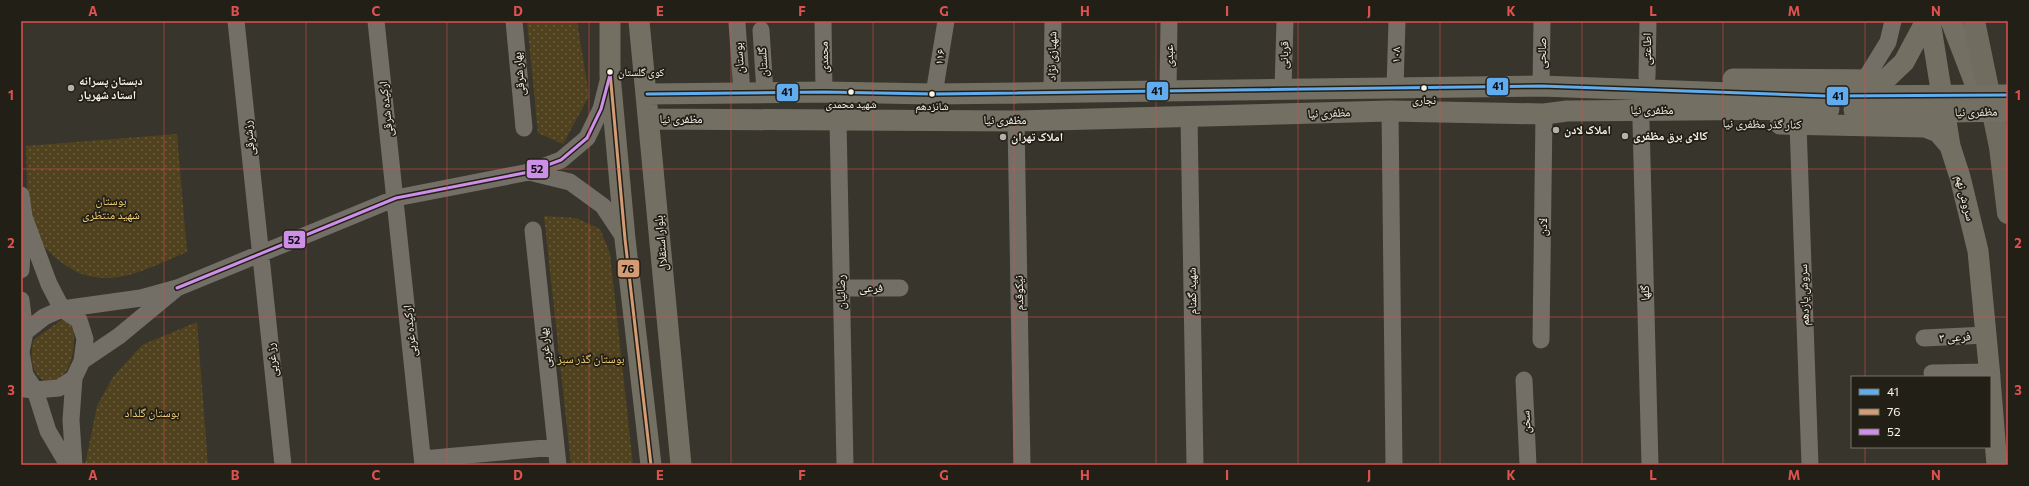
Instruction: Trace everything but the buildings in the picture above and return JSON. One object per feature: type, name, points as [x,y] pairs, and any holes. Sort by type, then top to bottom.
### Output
[{"type":"highway","points":[[1974,21],[2000,147],[2008,213]]},
{"type":"main road","points":[[610,21],[610,75],[625,238],[651,465]]},
{"type":"main road","name":"بلوار استقلال","points":[[639,21],[681,465]]},
{"type":"main road","points":[[1541,86],[1647,77],[1864,81],[1885,80],[1904,62],[1926,21]]},
{"type":"main road","name":"سروش نهم","points":[[1930,21],[1950,146],[1960,177],[1978,251],[1990,376]]},
{"type":"main road","points":[[1951,21],[2000,147]]},
{"type":"main road","points":[[1884,126],[1888,118],[1890,94],[1885,80]]},
{"type":"main road","name":"مظفری نیا","points":[[647,94],[824,92],[934,94],[1541,86],[1952,112],[2008,111]]},
{"type":"main road","points":[[688,94],[681,100],[680,108],[700,119]]},
{"type":"main road","name":"مظفری نیا","points":[[649,119],[1016,121],[1390,111],[1544,114],[1567,110],[1828,103],[2008,95]]},
{"type":"main road","name":"کنار گذر مظفری نیا","points":[[1544,114],[1641,122],[1925,127],[1938,132],[1950,146]]},
{"type":"main road","name":"سروش نهم","points":[[1991,407],[1997,465]]},
{"type":"street","name":"رزشرقی","points":[[236,21],[262,254]]},
{"type":"street","name":"ارکیده شرقی","points":[[376,21],[396,198]]},
{"type":"street","name":"بهار شرقی","points":[[514,21],[524,128]]},
{"type":"street","name":"محمدی","points":[[823,21],[824,92]]},
{"type":"street","name":"۱۱۶","points":[[934,94],[946,21]]},
{"type":"street","name":"شهبازی نژاد","points":[[1052,92],[1053,21]]},
{"type":"street","name":"عبدی","points":[[1168,90],[1169,21]]},
{"type":"street","name":"قربانی","points":[[1283,89],[1285,21]]},
{"type":"street","name":"۱۰۸","points":[[1395,88],[1397,21]]},
{"type":"street","name":"صالحی","points":[[1541,86],[1542,21]]},
{"type":"street","name":"اطاعتی","points":[[1647,77],[1648,21]]},
{"type":"street","points":[[1864,81],[1888,42],[1893,21]]},
{"type":"street","name":"بوستان","points":[[737,23],[742,93]]},
{"type":"street","name":"گلستان","points":[[761,30],[765,93]]},
{"type":"street","points":[[23,334],[44,317],[62,309],[141,298],[177,288],[396,198],[529,172],[561,160],[586,138],[601,109],[610,75]]},
{"type":"street","points":[[1390,111],[1394,465]]},
{"type":"street","name":"لادن","points":[[1541,340],[1544,114]]},
{"type":"street","name":"شهید گمنام","points":[[1189,117],[1195,465]]},
{"type":"street","name":"رضائیان","points":[[838,120],[845,465]]},
{"type":"street","name":"نیکوقدم","points":[[1016,121],[1022,465]]},
{"type":"street","name":"گلها","points":[[1641,122],[1650,465]]},
{"type":"street","name":"سروش یازدهم","points":[[1798,124],[1810,465]]},
{"type":"street","points":[[529,172],[570,182],[603,206],[625,238]]},
{"type":"street","points":[[21,195],[24,217],[21,270]]},
{"type":"street","name":"ارکیده غربی","points":[[396,198],[423,462]]},
{"type":"street","points":[[24,217],[48,284],[62,309],[79,320],[86,339],[82,361],[74,378],[71,420],[74,465]]},
{"type":"street","name":"بهار غربی","points":[[533,230],[558,465]]},
{"type":"street","name":"رز غربی","points":[[262,254],[282,465]]},
{"type":"street","points":[[82,361],[119,336],[177,288]]},
{"type":"street","name":"فرعی","points":[[841,288],[900,288]]},
{"type":"street","points":[[21,300],[23,334],[21,352],[28,389],[48,431],[68,465]]},
{"type":"street","name":"فرعی ۳","points":[[1924,338],[1986,335]]},
{"type":"street","points":[[1932,373],[1990,376]]},
{"type":"street","points":[[28,389],[59,388],[74,378]]},
{"type":"street","name":"سخن","points":[[1524,380],[1528,465]]},
{"type":"street","points":[[423,462],[556,447]]},
{"type":"green space","points":[[527,21],[577,21],[589,96],[563,144],[538,133]]},
{"type":"green space","name":"بوستان شهید منتظری","points":[[177,134],[187,252],[138,272],[106,278],[90,276],[73,270],[57,259],[41,242],[35,231],[29,210],[26,146]]},
{"type":"green space","name":"بوستان گذر سبز","points":[[544,216],[576,218],[600,229],[610,253],[633,465],[571,465]]},
{"type":"green space","points":[[63,319],[74,326],[73,348],[70,363],[63,375],[56,380],[45,382],[36,373],[32,363],[33,340]]},
{"type":"green space","name":"بوستان گلداد","points":[[197,322],[208,465],[85,465],[97,406],[113,377],[142,345]]},
{"type":"transit line","name":"76","points":[[610,72],[625,239],[651,465]]},
{"type":"transit line","name":"52","points":[[177,288],[396,198],[529,172],[561,160],[587,138],[601,109],[610,75]]},
{"type":"transit line","name":"41","points":[[647,94],[824,92],[934,94],[1541,86],[1827,96],[2008,95]]},
{"type":"place","name":"کوی گلستان","points":[[610,72]]},
{"type":"place","name":"دبستان پسرانه استاد شهريار","points":[[71,88]]},
{"type":"place","name":"نجاری","points":[[1424,88]]},
{"type":"place","name":"شهید محمدی","points":[[851,92]]},
{"type":"place","name":"شانزدهم","points":[[932,94]]},
{"type":"place","name":"املاک لادن","points":[[1556,130]]},
{"type":"place","name":"کالای برق مظفری","points":[[1625,136]]},
{"type":"place","name":"املاک تهران","points":[[1003,137]]}]
